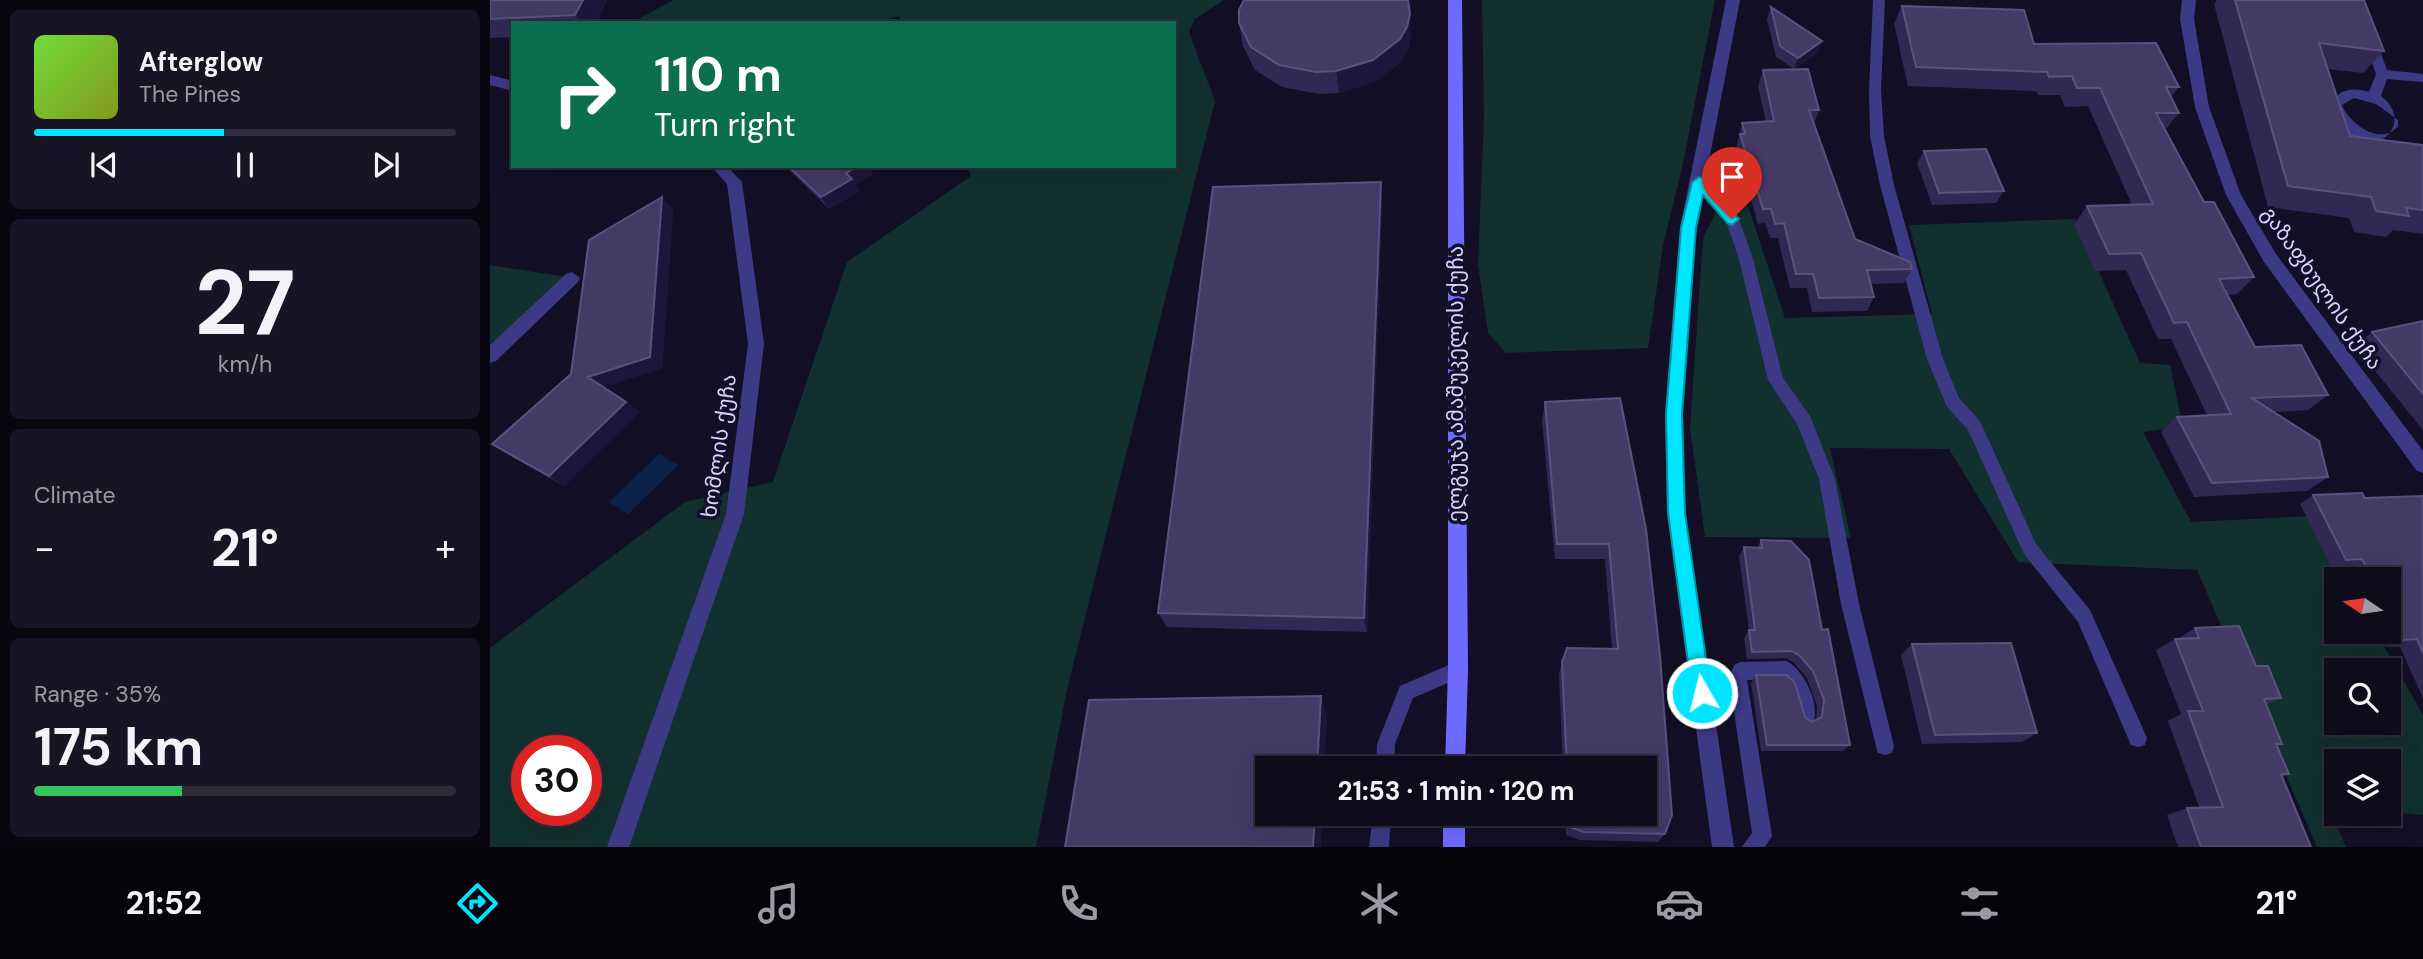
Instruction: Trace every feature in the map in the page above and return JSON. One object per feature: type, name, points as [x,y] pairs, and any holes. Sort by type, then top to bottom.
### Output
[{"type":"main road","name":"ელგუჯა ამაშუკელის ქუჩა","points":[[1455,0],[1458,670],[1455,756]]},
{"type":"main road","points":[[1454,826],[1454,847]]},
{"type":"street","points":[[1723,847],[1676,513],[1674,414],[1688,228],[1733,0]]},
{"type":"street","name":"გაზაფხულის ქუჩა","points":[[2188,0],[2187,19],[2202,107],[2234,195],[2278,269],[2423,466]]},
{"type":"street","points":[[490,80],[511,85]]},
{"type":"street","name":"ხომლის ქუჩა","points":[[618,847],[736,514],[756,344],[734,182],[720,168]]},
{"type":"street","points":[[490,356],[572,278]]},
{"type":"lane","points":[[1879,0],[1875,90],[1877,136],[1887,185],[1935,359],[1953,402],[1974,426],[2030,549],[2084,616],[2138,738]]},
{"type":"lane","points":[[2364,23],[2382,74],[2374,96]]},
{"type":"lane","points":[[2382,74],[2423,78]]},
{"type":"lane","points":[[2353,93],[2374,96],[2394,106],[2404,120],[2405,127],[2398,140],[2360,132],[2342,120],[2336,105],[2345,95],[2353,93]]},
{"type":"lane","points":[[1699,182],[1732,219],[1746,259],[1776,380],[1804,421],[1827,479],[1850,604],[1885,746]]},
{"type":"lane","points":[[1385,756],[1386,744],[1406,692],[1458,670]]},
{"type":"lane","points":[[1752,847],[1762,836],[1738,678],[1740,671],[1786,670],[1800,684],[1807,717]]},
{"type":"lane","points":[[1379,847],[1381,826]]},
{"type":"green space","points":[[674,0],[1224,0],[1195,19],[1189,32],[1215,101],[1068,685],[1036,847],[490,847],[490,648],[685,502],[773,482],[847,262],[971,176],[968,168],[1176,168],[1176,21],[901,21],[899,16],[880,21],[634,21]]},
{"type":"green space","points":[[1482,0],[1715,0],[1682,168],[1663,245],[1648,348],[1506,353],[1488,333],[1478,265],[1484,117]]},
{"type":"green space","points":[[1731,183],[1749,209],[1785,318],[1932,314],[1909,225],[2075,219],[2140,363],[2170,365],[2183,427],[2143,432],[2191,522],[2311,516],[2340,567],[2324,567],[2324,644],[2383,644],[2391,658],[2324,658],[2324,735],[2401,735],[2401,676],[2423,715],[2423,815],[2401,813],[2401,749],[2324,749],[2324,826],[2337,826],[2346,847],[2317,847],[2197,570],[2018,562],[1949,449],[1830,448],[1851,538],[1705,537],[1690,428],[1703,238]]},
{"type":"green space","points":[[490,265],[572,278],[490,356]]},
{"type":"water","points":[[659,454],[678,465],[628,514],[609,502]]},
{"type":"building","points":[[490,0],[583,0],[575,15],[490,19]]},
{"type":"building","points":[[1244,0],[1408,0],[1410,14],[1400,39],[1373,60],[1336,71],[1316,72],[1279,65],[1251,47],[1239,23],[1239,10]]},
{"type":"building","points":[[2235,0],[2364,0],[2384,51],[2319,43],[2350,136],[2423,145],[2423,210],[2406,208],[2409,216],[2376,211],[2371,197],[2288,186]]},
{"type":"building","points":[[1902,6],[2024,10],[2034,44],[2156,43],[2179,87],[2166,87],[2179,113],[2156,113],[2204,202],[2214,202],[2254,277],[2219,279],[2255,347],[2301,345],[2328,395],[2252,398],[2319,441],[2328,477],[2212,483],[2177,417],[2231,414],[2187,322],[2174,323],[2141,253],[2109,254],[2087,206],[2153,204],[2100,88],[2077,88],[2072,76],[2049,77],[2047,72],[1916,67]]},
{"type":"building","points":[[1771,7],[1822,41],[1798,58],[1780,46]]},
{"type":"building","points":[[1808,69],[1819,110],[1809,110],[1855,239],[1910,262],[1912,269],[1867,270],[1874,297],[1819,298],[1813,274],[1796,274],[1784,223],[1775,224],[1771,209],[1763,209],[1740,134],[1745,134],[1742,123],[1774,121],[1763,70]]},
{"type":"building","points":[[1986,149],[2004,191],[1939,193],[1924,151]]},
{"type":"building","points":[[790,168],[855,168],[846,173],[852,179],[821,197]]},
{"type":"building","points":[[1381,182],[1364,618],[1158,613],[1213,187]]},
{"type":"building","points":[[662,197],[650,357],[588,377],[626,402],[549,476],[492,444],[571,374],[589,240]]},
{"type":"building","points":[[2423,321],[2423,394],[2372,332]]},
{"type":"building","points":[[1620,398],[1646,529],[1660,656],[1672,815],[1665,834],[1584,832],[1570,827],[1657,826],[1657,756],[1566,756],[1562,662],[1567,648],[1618,649],[1609,544],[1557,544],[1545,402]]},
{"type":"building","points":[[2362,493],[2365,498],[2423,496],[2423,653],[2417,639],[2401,638],[2401,567],[2366,567],[2362,559],[2346,560],[2313,495]]},
{"type":"building","points":[[1761,540],[1791,541],[1809,560],[1822,630],[1828,629],[1850,745],[1767,745],[1756,675],[1787,675],[1795,683],[1805,717],[1812,722],[1822,717],[1824,700],[1813,671],[1800,656],[1792,651],[1752,652],[1749,630],[1755,630],[1744,547],[1762,548]]},
{"type":"building","points":[[2239,626],[2256,666],[2268,666],[2281,698],[2264,699],[2282,744],[2276,744],[2289,774],[2281,774],[2311,847],[2201,847],[2187,808],[2223,807],[2188,711],[2203,711],[2175,639],[2199,638],[2195,628]]},
{"type":"building","points":[[2011,643],[2037,733],[1935,735],[1912,644]]},
{"type":"building","points":[[1321,696],[1318,756],[1255,756],[1255,826],[1314,826],[1313,847],[1065,847],[1089,700]]},
{"type":"route","points":[[1702,693],[1676,513],[1674,414],[1688,228],[1699,182],[1732,219]]}]
